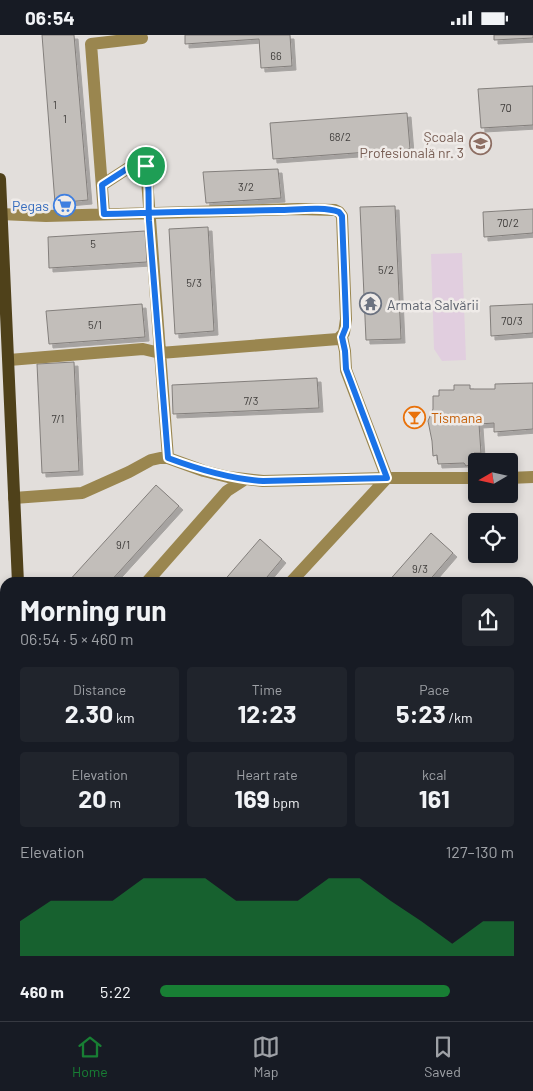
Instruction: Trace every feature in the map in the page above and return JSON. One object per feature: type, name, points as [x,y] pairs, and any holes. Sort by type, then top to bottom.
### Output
[{"type":"main road","points":[[0,179],[2,285],[8,360],[18,577]]},
{"type":"lane","points":[[104,214],[91,44],[142,38]]},
{"type":"lane","points":[[102,185],[136,163],[144,163],[148,173],[149,213],[168,458]]},
{"type":"lane","points":[[1,214],[46,216],[298,209],[339,212],[342,216],[346,319],[346,327],[342,337],[346,369],[387,478]]},
{"type":"lane","points":[[8,360],[143,349],[160,353],[338,339],[342,337]]},
{"type":"lane","points":[[14,498],[82,493],[151,460],[168,458],[204,471],[244,480],[468,478]]},
{"type":"lane","points":[[518,478],[533,477]]},
{"type":"lane","points":[[296,577],[387,478]]},
{"type":"lane","points":[[151,577],[227,491],[244,480]]},
{"type":"shaded area","points":[[462,253],[466,360],[442,361],[434,349],[431,254]]},
{"type":"building","points":[[42,35],[74,35],[88,200],[55,203]]},
{"type":"building","points":[[185,35],[290,35],[292,66],[261,68],[259,39],[185,44]]},
{"type":"building","points":[[494,35],[533,35],[533,38],[494,40]]},
{"type":"building","points":[[533,86],[533,125],[481,128],[478,89]]},
{"type":"building","points":[[407,113],[410,149],[273,159],[270,123]]},
{"type":"building","points":[[278,169],[281,198],[206,203],[203,172]]},
{"type":"building","points":[[395,206],[401,339],[366,340],[360,207]]},
{"type":"building","points":[[533,209],[533,233],[484,237],[483,212]]},
{"type":"building","points":[[208,227],[214,331],[175,334],[169,229]]},
{"type":"building","points":[[145,231],[147,262],[49,268],[48,237]]},
{"type":"building","points":[[142,304],[145,337],[49,344],[46,311]]},
{"type":"building","points":[[533,304],[533,333],[491,336],[490,306]]},
{"type":"building","points":[[74,362],[79,471],[42,473],[37,364]]},
{"type":"building","points":[[317,378],[319,408],[173,414],[172,385]]},
{"type":"building","points":[[533,383],[533,429],[494,432],[494,423],[479,424],[481,453],[468,453],[468,465],[466,466],[464,463],[438,464],[437,455],[433,456],[428,421],[433,409],[433,396],[439,396],[439,390],[454,390],[454,385],[470,385],[470,389],[495,389],[495,384]]},
{"type":"building","points":[[156,485],[179,506],[114,577],[72,577]]},
{"type":"building","points":[[431,533],[453,553],[432,577],[392,577]]},
{"type":"building","points":[[260,539],[282,559],[267,577],[227,577]]},
{"type":"place","name":"Școala Profesională nr. 3","points":[[480,144]]},
{"type":"place","name":"Pegas","points":[[65,205]]},
{"type":"place","name":"Armata Salvării","points":[[371,304]]},
{"type":"place","name":"Tismana","points":[[415,417]]},
{"type":"route","points":[[146,166],[141,162],[136,163],[102,185],[104,214],[149,213],[298,209],[335,210],[339,212],[342,216],[346,327],[342,337],[346,369],[387,478],[244,480],[204,471],[168,458],[149,221],[149,213],[148,182],[148,173],[146,166]]}]
